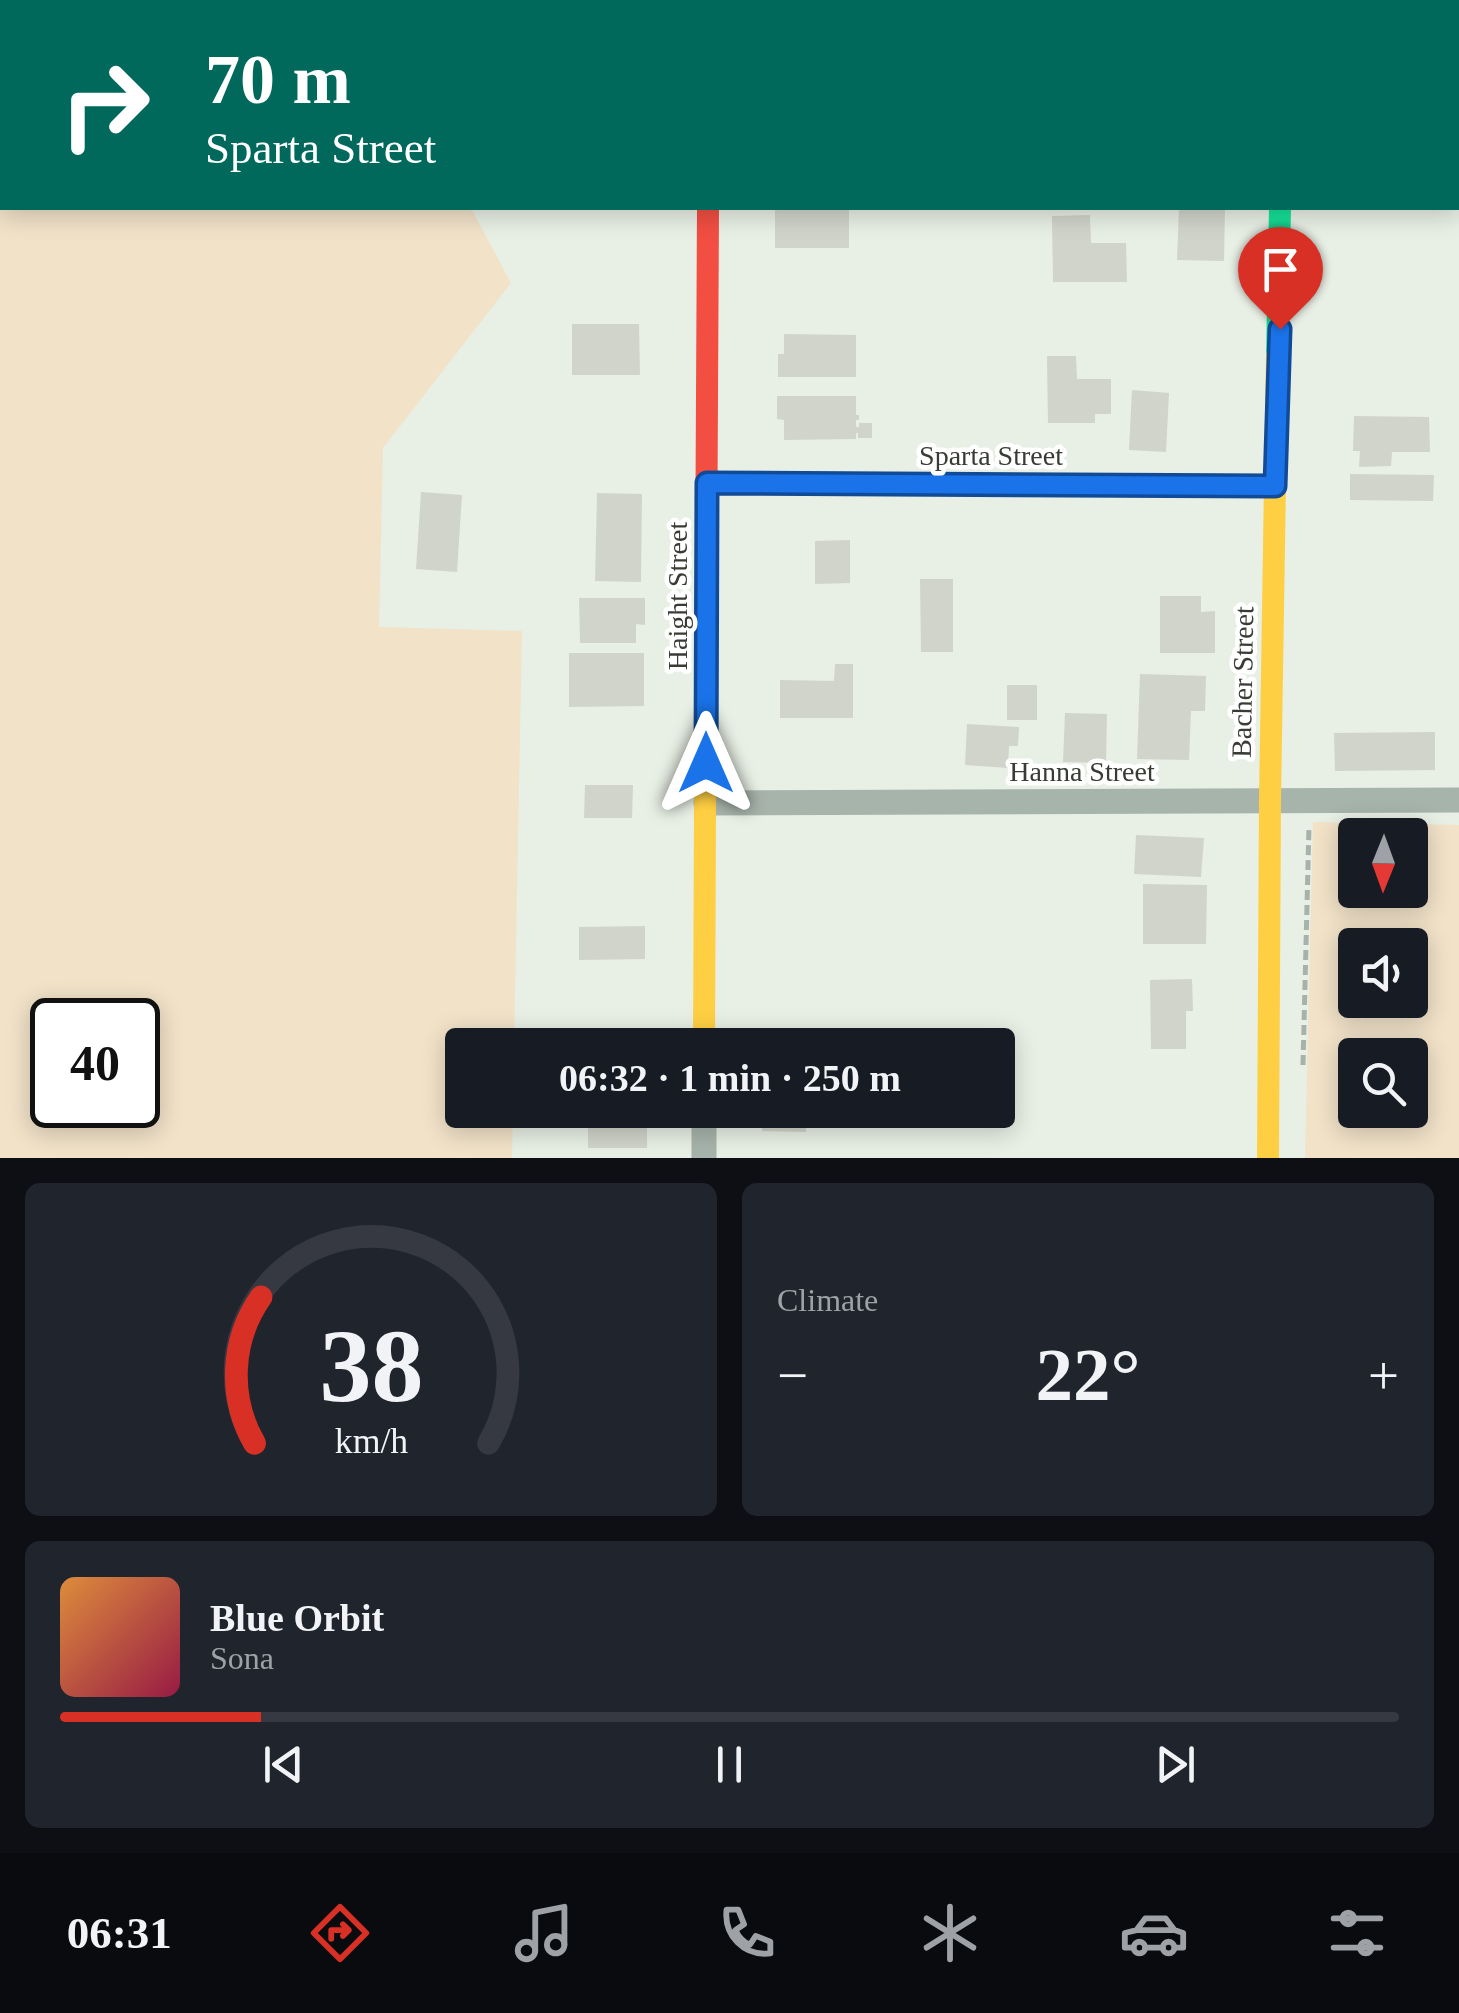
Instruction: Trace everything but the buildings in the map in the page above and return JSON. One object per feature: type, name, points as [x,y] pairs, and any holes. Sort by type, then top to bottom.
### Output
[{"type":"street","name":"Haight Street","points":[[704,1028],[708,210]]},
{"type":"street","name":"Bacher Street","points":[[1268,1158],[1280,210]]},
{"type":"street","name":"Sparta Street","points":[[707,483],[1275,486]]},
{"type":"street","name":"Hanna Street","points":[[706,803],[1459,800]]},
{"type":"street","points":[[704,1128],[704,1158]]},
{"type":"path","points":[[1303,1064],[1310,819]]},
{"type":"shaded area","points":[[0,210],[472,210],[511,283],[383,448],[379,627],[522,631],[514,1028],[445,1028],[445,1128],[513,1128],[512,1158],[0,1158]]},
{"type":"shaded area","points":[[1313,822],[1338,823],[1338,908],[1428,908],[1428,824],[1459,825],[1459,1158],[1305,1158]]},
{"type":"traffic: fast","points":[[1277,356],[1280,210]]},
{"type":"traffic: fast","points":[[707,483],[1275,486]]},
{"type":"traffic: slow","points":[[1268,1158],[1277,356]]},
{"type":"traffic: slow","points":[[704,1028],[706,587]]},
{"type":"traffic: jam","points":[[706,587],[708,210]]},
{"type":"route","points":[[706,763],[707,483],[1275,486],[1280,329]]}]
